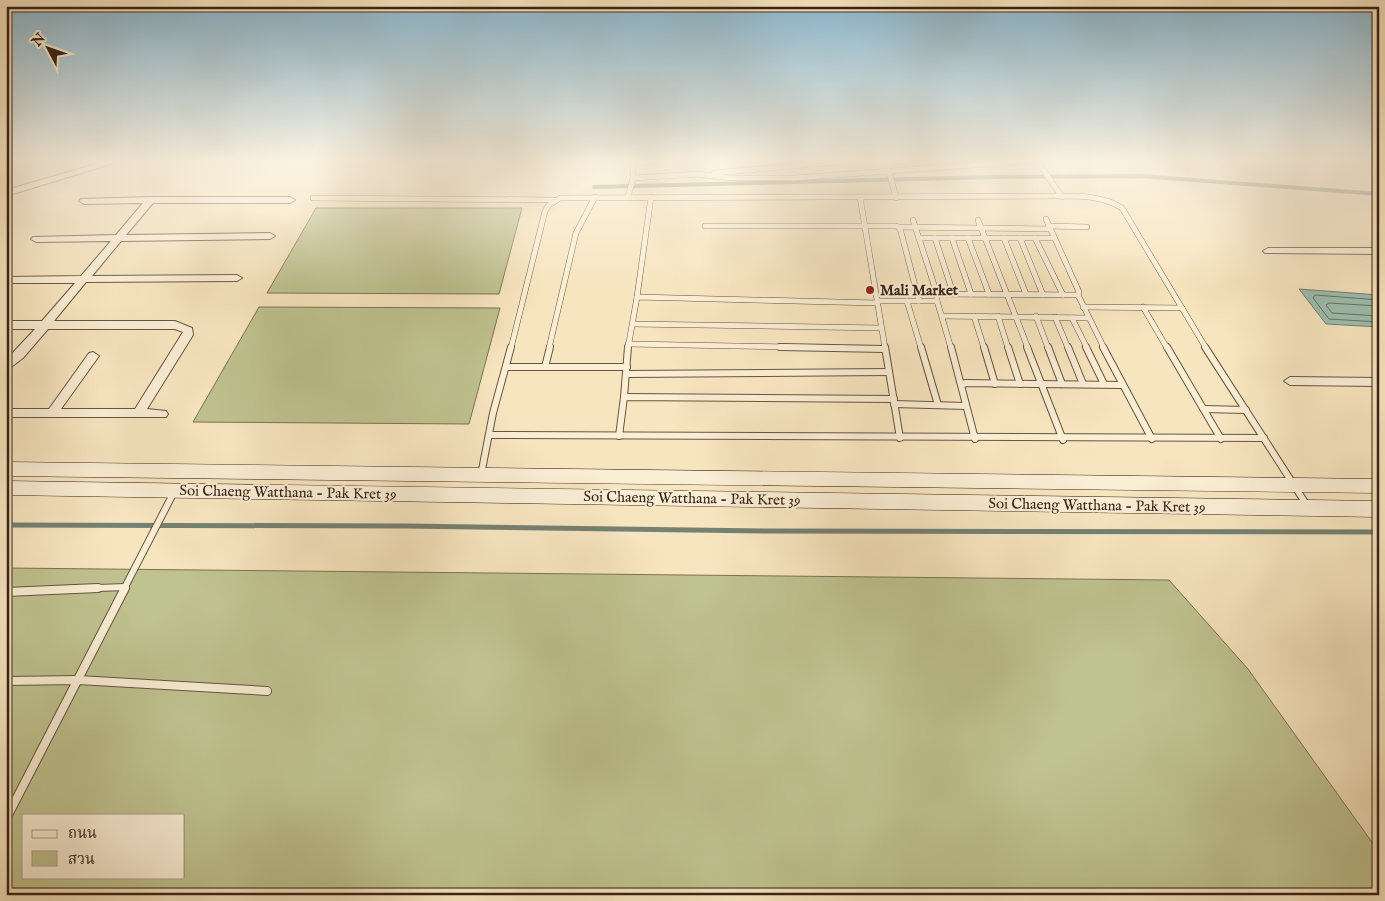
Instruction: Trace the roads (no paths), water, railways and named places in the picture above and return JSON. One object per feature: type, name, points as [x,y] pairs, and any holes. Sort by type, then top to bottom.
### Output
[{"type":"main road","name":"Soi Chaeng Watthana - Pak Kret 39","points":[[6,469],[1379,486]]},
{"type":"main road","name":"Soi Chaeng Watthana - Pak Kret 39","points":[[6,488],[1379,509]]},
{"type":"street","points":[[6,367],[148,203]]},
{"type":"street","points":[[36,239],[270,236]]},
{"type":"street","points":[[1268,250],[1379,251]]},
{"type":"street","points":[[6,280],[237,278]]},
{"type":"street","points":[[6,324],[175,325],[188,331],[188,335],[138,414]]},
{"type":"street","points":[[52,414],[93,356]]},
{"type":"street","points":[[1290,381],[1379,382]]},
{"type":"street","points":[[6,413],[162,414]]},
{"type":"lane","points":[[481,475],[489,435],[545,211],[552,203]]},
{"type":"lane","points":[[546,367],[576,233],[593,203]]},
{"type":"lane","points":[[619,436],[629,335],[633,324],[650,203]]},
{"type":"lane","points":[[861,203],[900,438]]},
{"type":"lane","points":[[1114,203],[1118,204],[1141,238],[1182,308],[1308,508]]},
{"type":"lane","points":[[1046,219],[1079,292],[1078,296],[1083,307],[1122,385],[1130,396],[1152,439]]},
{"type":"lane","points":[[913,220],[937,294],[937,301],[962,385],[975,439]]},
{"type":"lane","points":[[978,220],[1063,440]]},
{"type":"lane","points":[[705,226],[1087,227]]},
{"type":"lane","points":[[898,227],[900,228],[919,301]]},
{"type":"lane","points":[[919,238],[1054,238]]},
{"type":"lane","points":[[935,238],[953,293]]},
{"type":"lane","points":[[952,238],[971,294]]},
{"type":"lane","points":[[968,238],[989,294]]},
{"type":"lane","points":[[1004,238],[1026,294]]},
{"type":"lane","points":[[1020,238],[1043,295]]},
{"type":"lane","points":[[1035,238],[1063,295]]},
{"type":"lane","points":[[937,294],[1078,296]]},
{"type":"lane","points":[[637,297],[877,302],[937,301]]},
{"type":"lane","points":[[907,301],[938,405]]},
{"type":"lane","points":[[1083,307],[1144,306],[1182,308]]},
{"type":"lane","points":[[1144,306],[1221,439]]},
{"type":"lane","points":[[942,316],[1089,318]]},
{"type":"lane","points":[[974,316],[996,384]]},
{"type":"lane","points":[[998,316],[1020,384]]},
{"type":"lane","points":[[1036,316],[1062,384]]},
{"type":"lane","points":[[1055,317],[1083,384]]},
{"type":"lane","points":[[1072,318],[1104,384]]},
{"type":"lane","points":[[633,324],[881,328]]},
{"type":"lane","points":[[628,344],[885,349]]},
{"type":"lane","points":[[506,367],[889,372]]},
{"type":"lane","points":[[962,385],[966,383],[1122,385]]},
{"type":"lane","points":[[624,397],[894,401],[966,406]]},
{"type":"lane","points":[[1204,409],[1246,410]]},
{"type":"lane","points":[[489,435],[1063,440],[1264,438]]},
{"type":"lane","points":[[6,819],[175,491]]},
{"type":"lane","points":[[6,592],[126,587]]},
{"type":"lane","points":[[6,681],[78,680],[267,691]]},
{"type":"water","points":[[1299,289],[1379,295],[1379,327],[1326,324]]},
{"type":"waterway","points":[[6,525],[405,526],[771,531],[1379,532]]},
{"type":"place","name":"Mali Market","points":[[870,290]]}]
